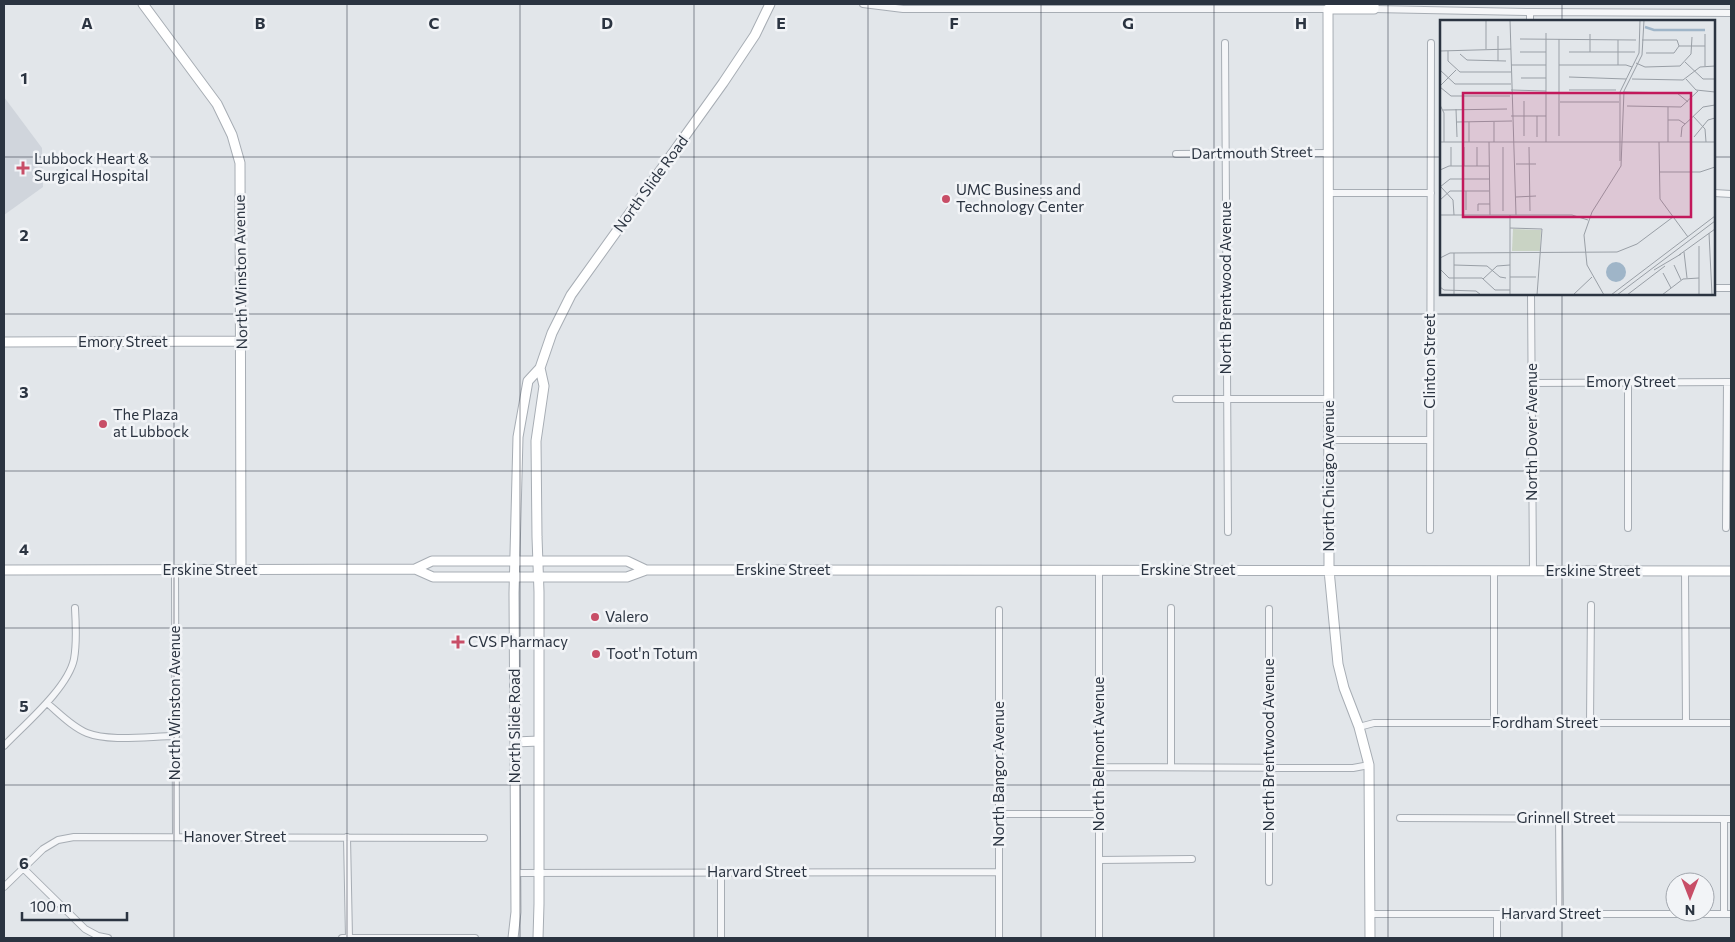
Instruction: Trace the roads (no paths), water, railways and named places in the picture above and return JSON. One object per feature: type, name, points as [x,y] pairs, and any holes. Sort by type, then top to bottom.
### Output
[{"type":"main road","name":"North Winston Avenue","points":[[143,4],[217,104],[232,135],[240,163],[241,570]]},
{"type":"main road","name":"North Slide Road","points":[[513,938],[516,912],[516,460],[518,430],[528,381],[540,368],[552,333],[571,294],[723,83],[755,35],[770,4]]},
{"type":"main road","points":[[1328,9],[1374,7]]},
{"type":"main road","name":"North Chicago Avenue","points":[[1328,9],[1329,570],[1338,664],[1344,688],[1359,727],[1369,765],[1370,938]]},
{"type":"main road","name":"Emory Street","points":[[4,342],[241,341]]},
{"type":"main road","name":"North Slide Road","points":[[538,938],[539,577],[536,442],[544,386],[540,368]]},
{"type":"main road","name":"Erskine Street","points":[[415,569],[432,561],[627,561],[646,570]]},
{"type":"main road","name":"Erskine Street","points":[[4,570],[415,569],[433,577],[627,577],[646,570],[1731,571]]},
{"type":"main road","points":[[515,742],[539,741]]},
{"type":"street","points":[[863,4],[903,9],[1328,9]]},
{"type":"street","points":[[1374,7],[1530,12],[1731,13]]},
{"type":"street","points":[[1530,12],[1530,20]]},
{"type":"street","name":"North Brentwood Avenue","points":[[1225,43],[1228,532]]},
{"type":"street","name":"Clinton Street","points":[[1430,530],[1431,43]]},
{"type":"street","name":"Dartmouth Street","points":[[1176,154],[1328,152]]},
{"type":"street","points":[[1328,194],[1431,193]]},
{"type":"street","points":[[1715,194],[1731,194]]},
{"type":"street","points":[[1715,288],[1731,288]]},
{"type":"street","name":"North Dover Avenue","points":[[1531,295],[1533,571]]},
{"type":"street","points":[[1628,382],[1628,528]]},
{"type":"street","points":[[1726,528],[1729,382]]},
{"type":"street","name":"Emory Street","points":[[1532,383],[1729,382]]},
{"type":"street","points":[[1176,399],[1328,399]]},
{"type":"street","points":[[1329,440],[1430,440]]},
{"type":"street","name":"North Winston Avenue","points":[[175,570],[176,837]]},
{"type":"street","name":"North Belmont Avenue","points":[[1099,570],[1099,938]]},
{"type":"street","points":[[1494,571],[1494,723]]},
{"type":"street","points":[[1686,571],[1686,723]]},
{"type":"street","points":[[1590,723],[1591,605]]},
{"type":"street","points":[[4,746],[47,702],[66,679],[74,660],[76,639],[75,608]]},
{"type":"street","points":[[1171,608],[1171,767]]},
{"type":"street","name":"North Brentwood Avenue","points":[[1269,609],[1270,882]]},
{"type":"street","name":"North Bangor Avenue","points":[[999,610],[999,938]]},
{"type":"street","points":[[47,702],[75,726],[87,733],[104,737],[176,736]]},
{"type":"street","name":"Fordham Street","points":[[1359,727],[1374,723],[1731,723]]},
{"type":"street","points":[[1099,767],[1353,768],[1369,765]]},
{"type":"street","points":[[998,814],[1099,814]]},
{"type":"street","name":"Grinnell Street","points":[[1400,818],[1728,819]]},
{"type":"street","points":[[1559,818],[1560,914]]},
{"type":"street","points":[[1728,819],[1728,914]]},
{"type":"street","name":"Hanover Street","points":[[4,887],[43,849],[58,840],[74,837],[484,838]]},
{"type":"street","points":[[347,837],[349,938]]},
{"type":"street","points":[[1099,860],[1192,859]]},
{"type":"street","points":[[24,868],[85,929],[98,936],[108,938]]},
{"type":"street","points":[[721,871],[721,938]]},
{"type":"street","name":"Harvard Street","points":[[515,873],[721,871],[999,872]]},
{"type":"street","name":"Harvard Street","points":[[1370,914],[1728,914]]},
{"type":"street","points":[[1497,914],[1497,938]]},
{"type":"street","points":[[342,938],[475,938]]},
{"type":"place","name":"Lubbock Heart & Surgical Hospital","points":[[23,168]]},
{"type":"place","name":"UMC Business and Technology Center","points":[[946,199]]},
{"type":"place","name":"The Plaza at Lubbock","points":[[103,424]]},
{"type":"place","name":"Valero","points":[[595,617]]},
{"type":"place","name":"CVS Pharmacy","points":[[458,642]]},
{"type":"place","name":"Toot'n Totum","points":[[596,654]]}]
